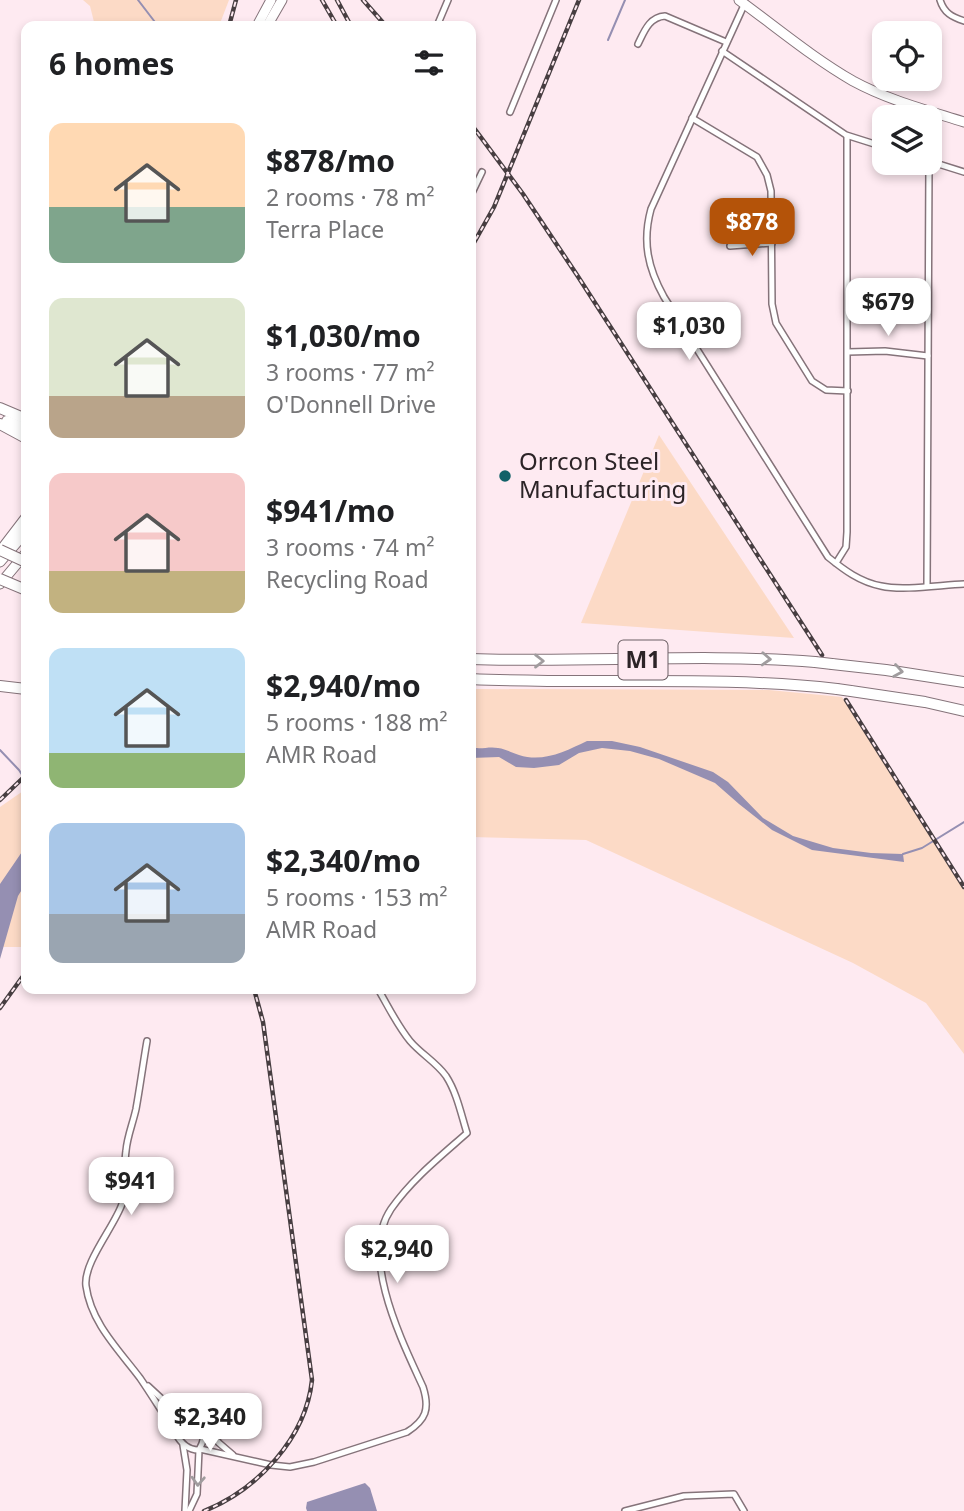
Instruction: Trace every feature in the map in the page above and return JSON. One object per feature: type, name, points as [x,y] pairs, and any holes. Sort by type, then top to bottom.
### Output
[{"type":"highway","points":[[0,408],[21,417]]},
{"type":"highway","points":[[0,418],[21,427]]},
{"type":"highway","points":[[0,424],[21,435]]},
{"type":"highway","points":[[21,524],[0,551],[21,560]]},
{"type":"highway","points":[[0,582],[21,588]]},
{"type":"highway","name":"M1","points":[[476,659],[762,659],[886,670],[964,682]]},
{"type":"highway","name":"M1","points":[[476,682],[762,683],[837,689],[925,702],[964,711]]},
{"type":"highway","points":[[0,686],[21,688]]},
{"type":"main road","points":[[260,21],[271,0]]},
{"type":"main road","points":[[270,21],[282,0]]},
{"type":"main road","points":[[743,1],[829,66],[855,82],[894,100],[964,122]]},
{"type":"main road","points":[[0,562],[21,538]]},
{"type":"main road","points":[[0,582],[21,559]]},
{"type":"street","points":[[439,21],[448,0]]},
{"type":"street","points":[[510,112],[556,0]]},
{"type":"street","points":[[940,0],[948,14],[964,22]]},
{"type":"street","points":[[743,1],[651,209],[648,221],[648,252],[652,271],[671,308],[828,557],[857,578],[883,587],[964,583]]},
{"type":"street","points":[[638,44],[652,20],[659,16],[665,16],[726,42]]},
{"type":"street","points":[[722,51],[847,136],[872,143]]},
{"type":"street","points":[[692,118],[757,157],[767,174],[771,191],[772,304],[776,323],[812,381],[826,390],[848,390]]},
{"type":"street","points":[[836,563],[846,547],[847,532],[847,136]]},
{"type":"street","points":[[942,166],[964,172]]},
{"type":"street","points":[[476,185],[482,172]]},
{"type":"street","points":[[927,586],[929,175]]},
{"type":"street","points":[[730,246],[772,243]]},
{"type":"street","points":[[848,352],[885,351],[928,356]]},
{"type":"street","points":[[147,1041],[125,1152],[124,1199],[90,1265],[86,1280],[91,1303],[102,1327],[141,1379],[183,1443],[192,1450],[236,1456],[282,1467],[305,1465],[407,1432],[418,1425],[426,1409],[423,1387],[382,1283],[380,1240],[391,1209],[418,1177],[467,1133],[447,1077],[412,1044],[381,994]]},
{"type":"street","points":[[141,1379],[158,1396],[183,1410],[197,1414],[225,1449],[236,1456]]},
{"type":"street","points":[[178,1436],[174,1421],[183,1410]]},
{"type":"street","points":[[187,1511],[198,1491],[204,1426]]},
{"type":"street","points":[[183,1443],[187,1470],[187,1511]]},
{"type":"street","points":[[625,1511],[684,1496],[734,1494],[744,1511]]},
{"type":"shaded area","points":[[83,0],[229,0],[221,21],[94,21],[90,6]]},
{"type":"shaded area","points":[[659,435],[794,638],[581,623]]},
{"type":"shaded area","points":[[476,689],[769,690],[842,697],[964,890],[964,1054],[926,1003],[853,963],[586,840],[476,837]]},
{"type":"shaded area","points":[[587,741],[612,741],[640,747],[713,772],[728,782],[763,818],[793,836],[833,848],[903,854],[904,862],[812,850],[772,830],[715,783],[659,759],[630,751],[602,748],[579,753],[559,765],[534,768],[516,767],[499,757],[476,758],[476,748],[504,749],[537,758],[571,749]]},
{"type":"shaded area","points":[[21,792],[21,947],[0,947],[0,807]]},
{"type":"shaded area","points":[[21,853],[21,891],[0,959],[0,884]]},
{"type":"shaded area","points":[[365,1483],[370,1488],[377,1511],[307,1511],[307,1502]]},
{"type":"waterway","points":[[138,0],[154,21]]},
{"type":"waterway","points":[[608,40],[625,0]]},
{"type":"waterway","points":[[0,750],[21,773]]},
{"type":"waterway","points":[[903,854],[922,848],[964,822]]},
{"type":"railway","points":[[230,21],[236,0]]},
{"type":"railway","points":[[322,0],[334,21]]},
{"type":"railway","points":[[337,0],[348,21]]},
{"type":"railway","points":[[363,0],[382,21]]},
{"type":"railway","points":[[476,239],[494,207],[579,0]]},
{"type":"railway","points":[[476,131],[523,194],[577,275],[822,655]]},
{"type":"railway","points":[[846,700],[964,887]]},
{"type":"railway","points":[[0,800],[21,780]]},
{"type":"railway","points":[[0,1008],[21,979]]},
{"type":"railway","points":[[204,1511],[242,1490],[276,1459],[300,1422],[312,1380],[263,1022],[255,994]]},
{"type":"place","name":"Orrcon Steel Manufacturing","points":[[505,476]]}]
